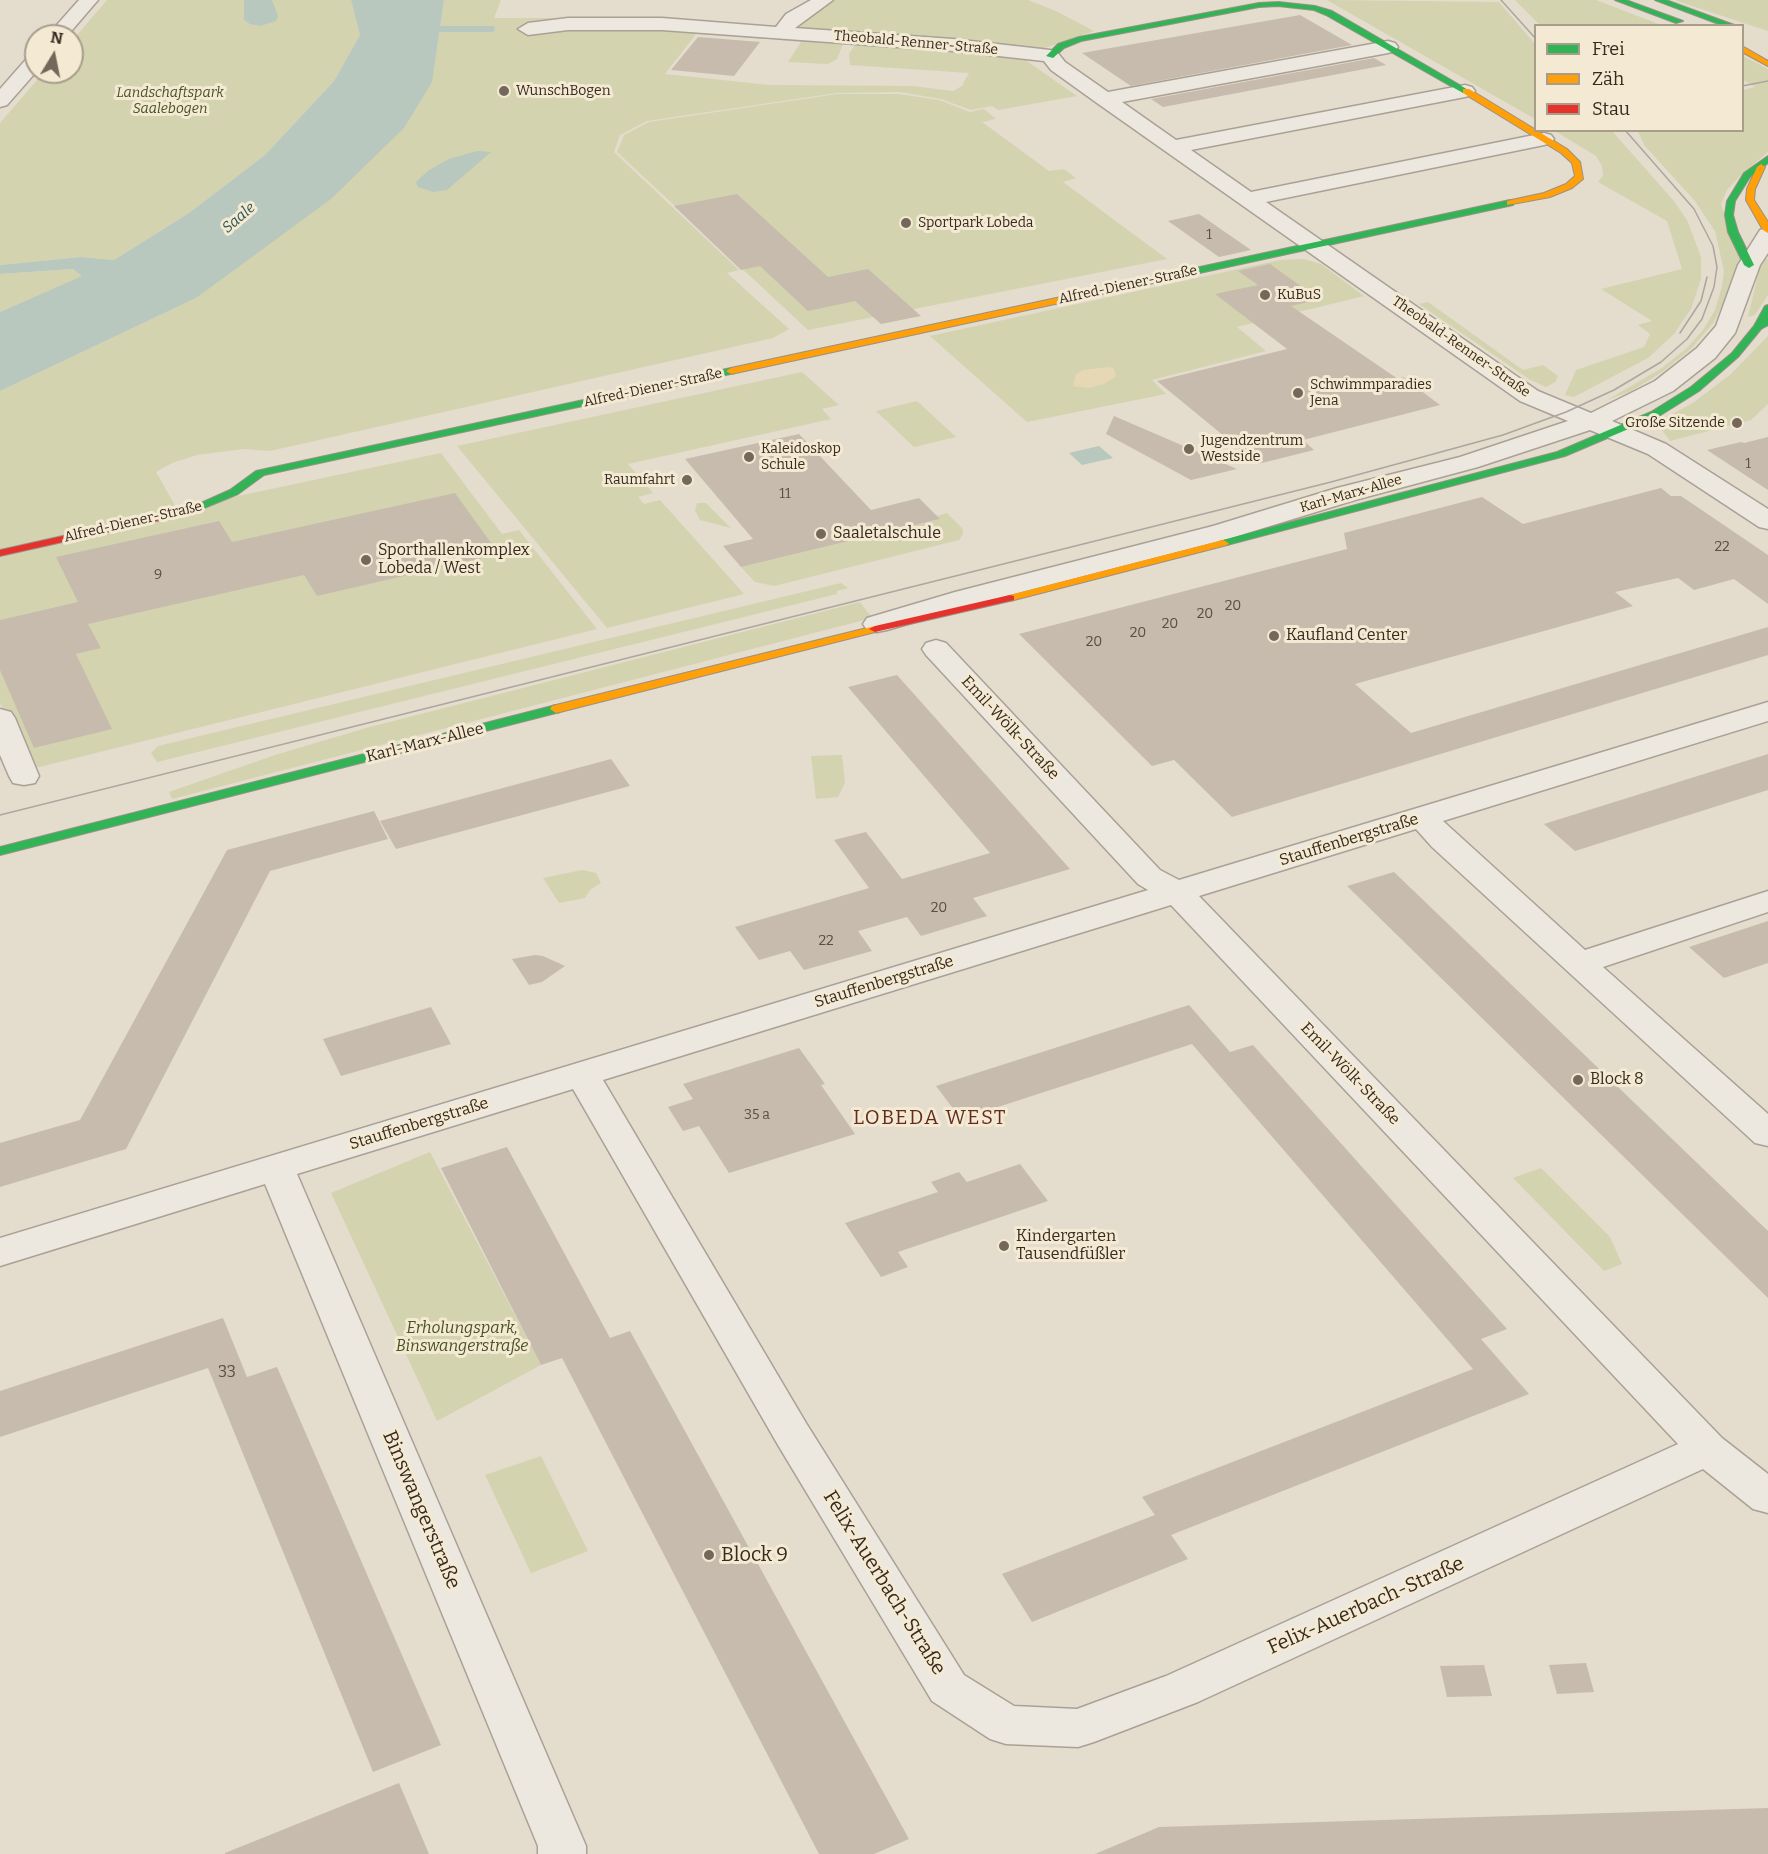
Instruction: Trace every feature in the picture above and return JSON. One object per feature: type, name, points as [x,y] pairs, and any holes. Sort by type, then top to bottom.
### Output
[{"type":"street","points":[[68,24],[89,0]]},
{"type":"street","points":[[782,32],[793,18],[824,0]]},
{"type":"street","points":[[1619,0],[1686,24]]},
{"type":"street","points":[[1659,0],[1727,24]]},
{"type":"street","points":[[1050,56],[1061,46],[1079,39],[1259,5],[1298,5],[1329,13],[1466,91],[1544,139],[1576,162],[1580,177],[1569,186],[1547,195],[1314,245]]},
{"type":"street","name":"Theobald-Renner-Straße","points":[[528,29],[568,24],[653,24],[953,45],[1050,56],[1058,66],[1104,99],[1529,396],[1617,432],[1677,460],[1768,520]]},
{"type":"street","points":[[1744,43],[1768,52]]},
{"type":"street","points":[[1104,99],[1388,47]]},
{"type":"street","points":[[1744,49],[1768,64]]},
{"type":"street","points":[[0,101],[24,74]]},
{"type":"street","points":[[1172,147],[1466,91]]},
{"type":"street","points":[[1249,199],[1544,139]]},
{"type":"street","points":[[1766,161],[1751,189],[1750,200],[1758,217],[1768,230]]},
{"type":"street","points":[[1749,265],[1733,232],[1729,215],[1731,201],[1747,175],[1766,161]]},
{"type":"street","name":"Karl-Marx-Allee","points":[[850,634],[965,598],[1222,532],[1346,494],[1469,462],[1591,422],[1664,386],[1706,353],[1727,328],[1749,265],[1768,235]]},
{"type":"street","name":"Alfred-Diener-Straße","points":[[0,553],[199,509],[234,492],[260,473],[1314,245]]},
{"type":"street","name":"Karl-Marx-Allee","points":[[0,851],[850,634],[974,608],[1561,454],[1655,414],[1708,380],[1763,324],[1768,308]]},
{"type":"street","name":"Emil-Wölk-Straße","points":[[936,649],[1149,877],[1177,892],[1707,1449],[1768,1497]]},
{"type":"street","name":"Stauffenbergstraße","points":[[0,1252],[1768,711]]},
{"type":"street","points":[[0,717],[24,776]]},
{"type":"street","points":[[1422,817],[1580,963],[1755,1105],[1768,1134]]},
{"type":"street","points":[[1580,963],[1768,901]]},
{"type":"street","name":"Felix-Auerbach-Straße","points":[[582,1074],[792,1434],[948,1688],[1006,1725],[1078,1728],[1182,1689],[1707,1449]]},
{"type":"street","name":"Binswangerstraße","points":[[276,1167],[562,1846],[562,1854]]},
{"type":"green space","name":"Landschaftspark Saalebogen","points":[[107,0],[351,0],[360,35],[334,81],[265,155],[189,213],[114,260],[81,257],[0,265],[0,123],[34,84],[84,84],[84,27]]},
{"type":"green space","points":[[444,0],[501,0],[494,18],[583,18],[768,33],[764,39],[696,34],[665,74],[769,85],[912,86],[953,91],[962,86],[969,73],[850,65],[849,54],[855,45],[862,43],[1021,57],[1077,96],[998,110],[992,106],[971,110],[941,99],[900,92],[837,93],[647,121],[620,135],[614,152],[739,270],[727,273],[789,329],[773,338],[270,451],[244,449],[197,455],[172,463],[156,472],[177,509],[441,453],[502,534],[519,530],[597,629],[27,770],[0,702],[0,391],[196,298],[436,52]]},
{"type":"green space","points":[[827,0],[1028,0],[1058,12],[1094,31],[1039,50],[808,31],[796,25]]},
{"type":"green space","points":[[1327,0],[1499,2],[1534,43],[1534,118]]},
{"type":"green space","points":[[1515,0],[1596,0],[1658,24],[1539,24]]},
{"type":"green space","points":[[1675,0],[1768,0],[1768,31],[1686,4]]},
{"type":"green space","points":[[780,37],[842,41],[843,44],[837,59],[828,64],[788,62],[801,42],[778,40]]},
{"type":"green space","points":[[1744,57],[1768,69],[1768,152],[1727,190],[1721,204],[1740,261],[1733,283],[1714,322],[1691,349],[1661,373],[1631,391],[1607,400],[1662,368],[1687,348],[1703,330],[1715,310],[1724,271],[1715,231],[1695,201],[1644,145],[1638,132],[1744,132],[1744,90],[1755,87],[1744,81]]},
{"type":"green space","name":"Sportpark Lobeda","points":[[837,94],[899,94],[939,100],[970,112],[984,109],[996,119],[982,122],[1049,171],[1064,169],[1076,178],[1063,182],[1167,259],[808,330],[617,152],[624,135],[649,122]]},
{"type":"green space","points":[[1557,132],[1613,132],[1674,201],[1687,220],[1701,257],[1701,279],[1691,309],[1674,334],[1648,358],[1574,397],[1565,395],[1576,370],[1644,347],[1650,334],[1638,325],[1652,321],[1601,289],[1682,269],[1667,221],[1598,182],[1603,176],[1602,166],[1596,156]]},
{"type":"green space","points":[[1762,258],[1768,259],[1768,295],[1755,315],[1748,317]]},
{"type":"green space","points":[[1304,259],[1321,264],[1364,296],[1237,327],[1266,351],[1152,380],[1166,394],[1027,422],[930,336],[1280,260]]},
{"type":"green space","points":[[73,269],[83,276],[0,312],[0,274]]},
{"type":"green space","points":[[1428,302],[1523,370],[1543,365],[1558,376],[1555,382],[1546,387],[1529,379],[1419,304]]},
{"type":"green space","points":[[1768,336],[1768,404],[1751,420],[1670,441],[1660,427],[1663,419],[1693,403],[1731,374]]},
{"type":"green space","points":[[802,372],[839,405],[822,409],[831,419],[628,464],[653,493],[638,497],[644,504],[660,500],[744,594],[607,628],[457,446]]},
{"type":"green space","points":[[917,401],[956,437],[914,447],[876,411]]},
{"type":"green space","points":[[697,503],[706,503],[731,528],[700,520],[695,511]]},
{"type":"green space","points":[[947,513],[963,529],[959,540],[774,586],[755,582],[741,567],[940,519],[937,516]]},
{"type":"green space","points":[[841,583],[848,588],[837,591],[837,594],[157,762],[151,753],[158,746]]},
{"type":"green space","points":[[860,602],[872,618],[172,799],[169,792],[275,755],[366,728]]},
{"type":"green space","points":[[842,755],[845,783],[838,797],[816,799],[811,756]]},
{"type":"green space","points":[[582,870],[596,873],[601,883],[590,890],[585,898],[559,903],[543,878]]},
{"type":"green space","name":"Erholungspark, Binswangerstraße","points":[[430,1152],[541,1365],[437,1421],[331,1193]]},
{"type":"green space","points":[[1541,1168],[1610,1237],[1622,1264],[1604,1271],[1513,1178]]},
{"type":"green space","points":[[541,1456],[588,1551],[531,1573],[485,1475]]},
{"type":"sand","points":[[1110,367],[1114,369],[1116,376],[1104,384],[1089,388],[1073,386],[1076,374],[1083,370]]},
{"type":"water","points":[[244,0],[272,0],[278,16],[276,21],[260,26],[250,24],[244,20]]},
{"type":"water","name":"Saale","points":[[351,0],[444,0],[432,82],[404,128],[331,199],[196,298],[0,391],[0,312],[82,276],[73,269],[0,274],[0,265],[81,257],[114,260],[189,213],[265,155],[334,81],[360,35]]},
{"type":"water","points":[[477,151],[491,152],[447,190],[433,192],[418,187],[416,182],[429,170],[449,159]]},
{"type":"water","points":[[1099,446],[1113,458],[1082,465],[1069,453]]},
{"type":"building","points":[[1300,15],[1352,45],[1131,86],[1082,53]]},
{"type":"building","points":[[698,37],[760,42],[734,76],[671,70]]},
{"type":"building","points":[[1374,58],[1386,65],[1163,107],[1151,99]]},
{"type":"building","points":[[737,194],[828,277],[868,269],[921,316],[881,324],[855,301],[808,311],[760,266],[741,270],[674,206]]},
{"type":"building","points":[[1199,214],[1251,250],[1219,257],[1168,221]]},
{"type":"building","name":"Schwimmparadies Jena","points":[[1270,264],[1316,297],[1310,298],[1313,301],[1291,306],[1398,379],[1403,377],[1440,405],[1303,440],[1314,450],[1258,464],[1157,381],[1287,349],[1215,294],[1258,285],[1238,271]]},
{"type":"building","points":[[1114,416],[1237,469],[1191,480],[1106,434]]},
{"type":"building","points":[[799,434],[871,510],[919,498],[940,519],[741,567],[723,546],[753,539],[685,459]]},
{"type":"building","points":[[1768,437],[1768,490],[1707,450],[1744,443]]},
{"type":"building","name":"Kaufland Center","points":[[1661,488],[1671,496],[1681,496],[1768,555],[1768,604],[1734,579],[1694,590],[1678,578],[1615,592],[1633,606],[1355,684],[1411,733],[1768,627],[1768,655],[1232,817],[1174,760],[1152,766],[1019,634],[1347,549],[1344,533],[1482,497],[1523,524]]},
{"type":"building","name":"Sporthallenkomplex Lobeda / West","points":[[455,493],[499,554],[317,596],[304,575],[88,624],[101,648],[76,654],[112,729],[34,748],[0,670],[0,620],[78,602],[56,557],[219,521],[232,542]]},
{"type":"building","points":[[897,675],[1070,869],[973,898],[987,916],[921,936],[907,917],[858,931],[872,951],[804,970],[790,951],[759,960],[735,927],[869,888],[834,840],[866,832],[902,879],[990,853],[848,687]]},
{"type":"building","points":[[1768,754],[1768,790],[1575,851],[1544,824]]},
{"type":"building","points":[[611,759],[630,786],[396,849],[380,821]]},
{"type":"building","points":[[374,811],[388,839],[270,871],[126,1149],[0,1187],[0,1143],[80,1120],[227,850]]},
{"type":"building","name":"Block 8","points":[[1394,872],[1768,1231],[1768,1298],[1347,886]]},
{"type":"building","points":[[1768,921],[1768,963],[1724,978],[1689,947]]},
{"type":"building","points":[[543,956],[565,966],[542,982],[529,985],[512,959]]},
{"type":"building","points":[[1189,1005],[1230,1052],[1253,1045],[1507,1329],[1481,1339],[1529,1394],[1171,1535],[1188,1559],[1032,1622],[1002,1574],[1155,1515],[1142,1497],[1473,1369],[1192,1044],[961,1119],[936,1086]]},
{"type":"building","points":[[431,1007],[451,1044],[341,1076],[323,1039]]},
{"type":"building","points":[[799,1048],[825,1084],[821,1085],[855,1134],[729,1173],[699,1126],[683,1131],[668,1107],[693,1099],[683,1084]]},
{"type":"building","name":"Block 9","points":[[507,1147],[610,1338],[630,1331],[909,1839],[874,1854],[819,1854],[562,1358],[541,1365],[441,1168]]},
{"type":"building","points":[[1020,1164],[1048,1201],[898,1252],[908,1267],[881,1277],[845,1223],[938,1192],[931,1182],[959,1172],[967,1182]]},
{"type":"building","points":[[223,1318],[247,1377],[277,1367],[441,1745],[373,1772],[208,1368],[0,1437],[0,1391]]},
{"type":"building","points":[[1586,1663],[1594,1692],[1557,1694],[1549,1665]]},
{"type":"building","points":[[1484,1665],[1492,1696],[1447,1697],[1440,1666]]},
{"type":"building","points":[[399,1783],[429,1854],[225,1854],[225,1853]]},
{"type":"building","points":[[1768,1808],[1768,1854],[1095,1854],[1159,1827]]},
{"type":"waterway","points":[[428,29],[492,29]]},
{"type":"tram line","points":[[1501,0],[1534,37]]},
{"type":"tram line","points":[[1744,86],[1768,81]]},
{"type":"tram line","points":[[0,815],[1331,482],[1503,435],[1566,412],[1614,390],[1661,362],[1687,339],[1702,319],[1714,287],[1717,267],[1713,246],[1694,209],[1627,132]]},
{"type":"tram line","points":[[1680,333],[1701,301],[1707,277]]},
{"type":"traffic: fast","points":[[1619,0],[1679,21]]},
{"type":"traffic: fast","points":[[1659,0],[1727,24]]},
{"type":"traffic: fast","points":[[1050,56],[1061,46],[1079,39],[1259,5],[1278,4],[1315,8],[1329,13],[1466,91]]},
{"type":"traffic: fast","points":[[1749,265],[1733,232],[1729,215],[1731,201],[1747,175],[1768,159]]},
{"type":"traffic: fast","points":[[1075,297],[1510,203]]},
{"type":"traffic: fast","points":[[1223,543],[1561,454],[1655,414],[1695,389],[1735,355],[1758,327],[1768,308]]},
{"type":"traffic: fast","points":[[1758,327],[1768,321]]},
{"type":"traffic: fast","points":[[188,511],[234,492],[260,473],[731,371]]},
{"type":"traffic: fast","points":[[0,851],[556,709]]},
{"type":"traffic: slow","points":[[1744,49],[1768,64]]},
{"type":"traffic: slow","points":[[1466,91],[1564,151],[1576,162],[1580,177],[1569,186],[1547,195],[1510,203]]},
{"type":"traffic: slow","points":[[1761,167],[1751,189],[1750,200],[1768,230]]},
{"type":"traffic: slow","points":[[731,371],[1075,297]]},
{"type":"traffic: slow","points":[[1010,598],[1223,543]]},
{"type":"traffic: slow","points":[[556,709],[875,629]]},
{"type":"traffic: jam","points":[[0,553],[188,511]]},
{"type":"traffic: jam","points":[[875,629],[1010,598]]},
{"type":"place","name":"WunschBogen","points":[[504,91]]},
{"type":"place","name":"Sportpark Lobeda","points":[[906,223]]},
{"type":"place","name":"KuBuS","points":[[1265,295]]},
{"type":"place","name":"Schwimmparadies Jena","points":[[1298,393]]},
{"type":"place","name":"Große Sitzende","points":[[1737,423]]},
{"type":"place","name":"Jugendzentrum Westside","points":[[1189,449]]},
{"type":"place","name":"Kaleidoskop Schule","points":[[749,457]]},
{"type":"place","name":"Raumfahrt","points":[[687,480]]},
{"type":"place","name":"Saaletalschule","points":[[821,534]]},
{"type":"place","name":"Sporthallenkomplex Lobeda / West","points":[[366,560]]},
{"type":"place","name":"Kaufland Center","points":[[1274,636]]},
{"type":"place","name":"Block 8","points":[[1578,1080]]},
{"type":"place","name":"Kindergarten Tausendfüßler","points":[[1004,1246]]},
{"type":"place","name":"Block 9","points":[[709,1555]]},
{"type":"district","name":"LOBEDA WEST","points":[[930,1118]]}]
